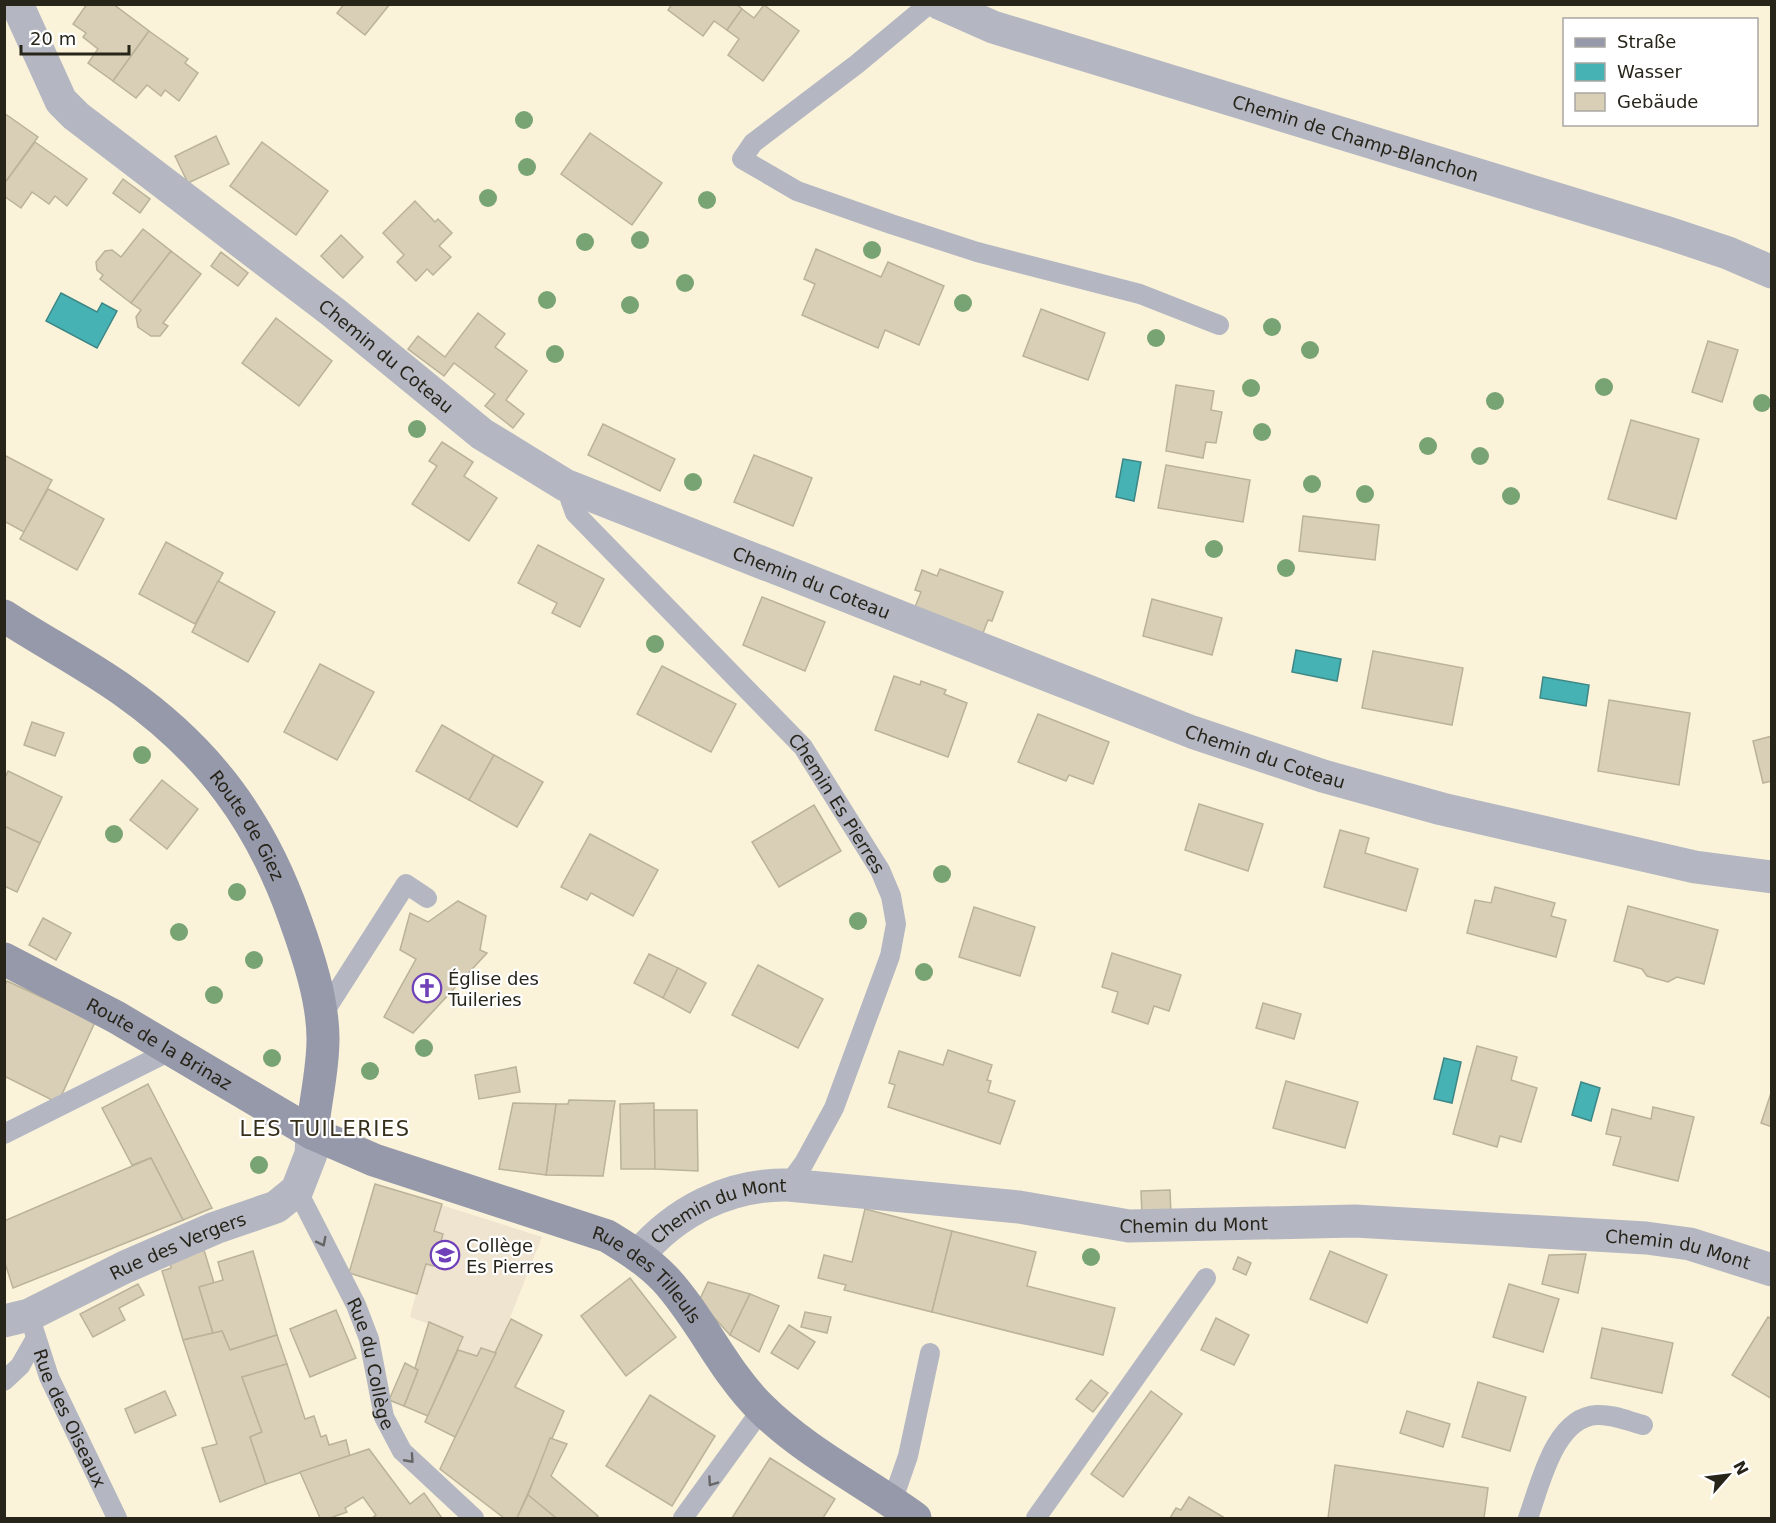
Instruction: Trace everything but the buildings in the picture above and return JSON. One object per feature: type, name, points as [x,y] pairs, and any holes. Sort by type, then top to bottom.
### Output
[{"type":"street","name":"Chemin du Coteau","points":[[17,4],[61,101],[76,116],[333,312],[482,434],[565,485],[1192,732],[1323,776],[1442,809],[1684,864],[1772,877]]},
{"type":"street","name":"Chemin de Champ-Blanchon","points":[[941,4],[993,27],[1665,232],[1728,253],[1772,272]]},
{"type":"street","name":"Route de Giez","points":[[4,616],[123,690],[152,711],[204,758],[252,823],[274,867],[299,930],[321,1017],[323,1037],[321,1076],[312,1133]]},
{"type":"street","name":"Route de la Brinaz","points":[[4,959],[107,1011],[312,1133]]},
{"type":"street","points":[[297,1190],[311,1154],[312,1133]]},
{"type":"street","name":"Rue des Tilleuls","points":[[312,1133],[374,1160],[607,1236],[638,1256],[667,1281],[739,1386],[762,1409],[816,1453],[903,1510]]},
{"type":"street","name":"Chemin du Mont","points":[[638,1256],[665,1228],[710,1200],[738,1190],[768,1185],[788,1185],[1019,1207],[1129,1226],[1355,1221],[1646,1238],[1690,1244],[1772,1270]]},
{"type":"street","name":"Rue des Vergers","points":[[23,1325],[125,1267],[215,1228],[276,1207],[297,1190]]},
{"type":"lane","points":[[929,4],[857,64],[753,142],[742,159],[797,191],[977,252],[1140,294],[1219,325]]},
{"type":"lane","name":"Chemin Es Pierres","points":[[565,485],[575,513],[803,747],[880,870],[891,896],[896,924],[890,956],[834,1108],[804,1163],[788,1185]]},
{"type":"lane","points":[[321,1017],[406,884],[427,898]]},
{"type":"lane","points":[[4,1134],[172,1050]]},
{"type":"lane","name":"Rue du Collège","points":[[297,1190],[356,1305],[369,1339],[384,1417],[402,1451],[474,1518]]},
{"type":"lane","points":[[1036,1518],[1206,1278]]},
{"type":"lane","points":[[4,1381],[20,1366],[23,1325]]},
{"type":"lane","name":"Rue des Oiseaux","points":[[23,1325],[117,1518]]},
{"type":"lane","points":[[903,1510],[908,1456],[930,1353]]},
{"type":"lane","points":[[683,1518],[762,1409]]},
{"type":"lane","points":[[1528,1518],[1557,1443],[1570,1427],[1584,1417],[1598,1415],[1643,1425]]},
{"type":"shaded area","name":"Collège Es Pierres","points":[[375,1184],[542,1237],[496,1353],[481,1348],[477,1356],[458,1350],[462,1337],[410,1317],[416,1294],[349,1273]]},
{"type":"water","points":[[61,293],[97,312],[102,303],[117,311],[97,348],[46,321]]},
{"type":"water","points":[[1123,459],[1141,462],[1134,501],[1116,497]]},
{"type":"water","points":[[1296,650],[1341,659],[1337,681],[1292,672]]},
{"type":"water","points":[[1543,677],[1589,685],[1586,706],[1540,698]]},
{"type":"water","points":[[1444,1058],[1461,1062],[1452,1103],[1434,1099]]},
{"type":"water","points":[[1581,1082],[1600,1088],[1591,1121],[1572,1115]]},
{"type":"place","name":"Église des Tuileries","points":[[427,988]]},
{"type":"place","name":"Collège Es Pierres","points":[[445,1255]]},
{"type":"district","name":"LES TUILERIES","points":[[325,1129]]}]
